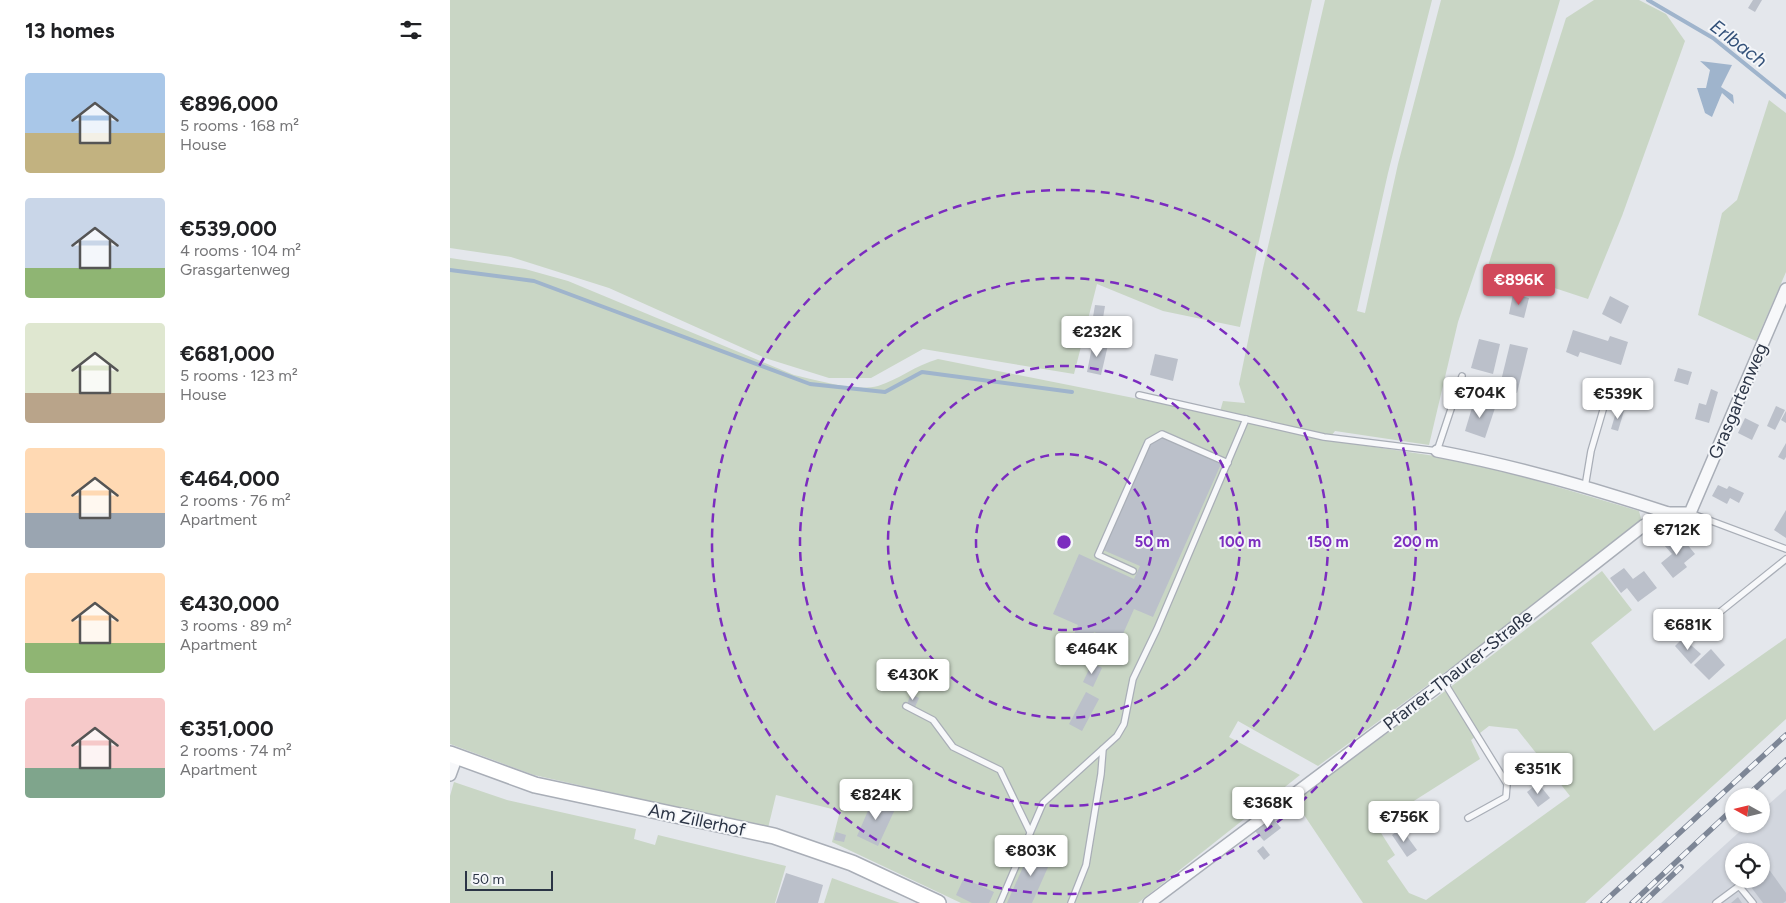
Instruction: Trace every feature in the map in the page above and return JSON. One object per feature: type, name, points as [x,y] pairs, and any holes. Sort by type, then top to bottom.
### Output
[{"type":"street","name":"Grasgartenweg","points":[[1690,514],[1786,289]]},
{"type":"street","points":[[1438,451],[1473,458],[1585,487],[1668,513],[1690,514]]},
{"type":"street","name":"Pfarrer-Thaurer-Straße","points":[[1149,903],[1444,682],[1643,526],[1668,513]]},
{"type":"street","points":[[450,775],[453,755]]},
{"type":"street","name":"Am Zillerhof","points":[[453,755],[535,785],[774,836],[852,863],[938,903]]},
{"type":"lane","points":[[1139,395],[1324,437],[1438,451],[1462,376]]},
{"type":"lane","points":[[1585,487],[1591,451],[1610,386]]},
{"type":"lane","points":[[1000,903],[1043,803],[1117,736],[1124,724],[1133,679],[1157,629],[1246,418]]},
{"type":"lane","points":[[1133,571],[1098,555],[1148,442],[1162,434],[1228,462]]},
{"type":"lane","points":[[1690,514],[1786,549]]},
{"type":"lane","points":[[1705,624],[1786,559]]},
{"type":"lane","points":[[1444,682],[1506,784],[1506,797],[1468,818]]},
{"type":"lane","points":[[906,706],[933,720],[954,747],[1000,770],[1030,832]]},
{"type":"lane","points":[[1071,903],[1086,865],[1101,774],[1102,749]]},
{"type":"lane","points":[[1716,903],[1739,886],[1753,903]]},
{"type":"shaded area","points":[[1786,789],[1786,903],[1661,903],[1725,845],[1725,888],[1770,888],[1770,843],[1727,843],[1738,833],[1770,833],[1770,803]]},
{"type":"green space","points":[[450,0],[1312,0],[1240,327],[1163,311],[1097,284],[1074,374],[923,349],[871,378],[829,378],[765,358],[609,288],[511,257],[450,248]]},
{"type":"green space","points":[[1325,0],[1432,0],[1388,173],[1357,311],[1365,313],[1398,164],[1441,0],[1560,0],[1514,156],[1458,322],[1429,445],[1335,431],[1328,440],[1435,456],[1500,470],[1639,511],[1643,526],[1318,766],[1238,721],[1229,737],[1300,775],[1138,903],[961,903],[832,842],[840,811],[776,795],[768,828],[534,775],[450,744],[450,258],[525,269],[568,281],[794,375],[836,385],[858,388],[878,386],[938,359],[1219,415],[1223,401],[1245,403],[1239,384],[1263,268]]},
{"type":"green space","points":[[1594,0],[1639,0],[1666,14],[1685,41],[1622,216],[1588,299],[1488,266],[1566,18]]},
{"type":"green space","points":[[1769,100],[1786,113],[1786,272],[1756,341],[1698,315],[1722,213],[1737,200]]},
{"type":"green space","points":[[1602,571],[1632,610],[1591,643],[1654,731],[1786,638],[1786,719],[1585,903],[1363,903],[1294,800],[1436,698]],"holes":[[[1489,726],[1517,729],[1570,796],[1426,900],[1409,893],[1387,861],[1395,855],[1376,825],[1480,759],[1471,740]]]},
{"type":"green space","points":[[454,782],[507,800],[636,829],[634,839],[655,845],[658,835],[786,866],[775,903],[450,903],[450,796]]},
{"type":"green space","points":[[832,878],[900,903],[824,903]]},
{"type":"water","points":[[1700,61],[1732,65],[1721,87],[1733,95],[1734,104],[1722,93],[1712,117],[1705,113],[1697,88],[1706,88],[1710,70]]},
{"type":"building","points":[[1753,0],[1762,0],[1755,12],[1748,8]]},
{"type":"building","points":[[1513,294],[1529,298],[1524,318],[1509,314]]},
{"type":"building","points":[[1610,296],[1629,306],[1621,324],[1602,314]]},
{"type":"building","points":[[1095,305],[1105,306],[1102,324],[1092,323]]},
{"type":"building","points":[[1573,330],[1608,341],[1610,336],[1628,342],[1621,365],[1580,352],[1578,357],[1566,352]]},
{"type":"building","points":[[1479,339],[1500,344],[1493,374],[1471,368]]},
{"type":"building","points":[[1093,342],[1108,345],[1101,375],[1087,372]]},
{"type":"building","points":[[1510,344],[1528,348],[1517,393],[1499,389]]},
{"type":"building","points":[[1155,354],[1178,359],[1173,381],[1150,375]]},
{"type":"building","points":[[1678,368],[1692,372],[1688,385],[1674,381]]},
{"type":"building","points":[[1711,389],[1718,392],[1709,423],[1695,419],[1699,403],[1706,405]]},
{"type":"building","points":[[1474,401],[1495,408],[1485,438],[1465,431]]},
{"type":"building","points":[[1776,406],[1785,410],[1775,430],[1767,426]]},
{"type":"building","points":[[1617,409],[1624,411],[1618,431],[1611,429]]},
{"type":"building","points":[[1786,411],[1786,423],[1781,420]]},
{"type":"building","points":[[1745,418],[1759,425],[1752,440],[1738,433]]},
{"type":"building","points":[[1161,437],[1221,464],[1153,617],[1134,609],[1119,643],[1094,632],[1086,651],[1070,644],[1078,625],[1053,614],[1079,554],[1134,579],[1140,566],[1103,550],[1151,441]]},
{"type":"building","points":[[1786,443],[1786,457],[1784,460],[1778,457]]},
{"type":"building","points":[[1718,485],[1727,489],[1729,486],[1744,493],[1739,503],[1730,498],[1727,504],[1712,496]]},
{"type":"building","points":[[1786,510],[1786,538],[1774,530]]},
{"type":"building","points":[[1678,533],[1695,554],[1684,563],[1687,567],[1673,578],[1661,563],[1672,554],[1664,545]]},
{"type":"building","points":[[1624,568],[1633,579],[1644,571],[1657,588],[1638,602],[1627,588],[1621,593],[1610,578]]},
{"type":"building","points":[[1683,638],[1701,654],[1691,664],[1675,646]]},
{"type":"building","points":[[1711,649],[1725,665],[1709,680],[1694,665]]},
{"type":"building","points":[[1092,663],[1102,668],[1093,687],[1083,682]]},
{"type":"building","points":[[1086,692],[1099,699],[1082,731],[1069,724]]},
{"type":"building","points":[[911,694],[919,698],[915,707],[907,704]]},
{"type":"building","points":[[1538,783],[1550,798],[1538,807],[1527,792]]},
{"type":"building","points":[[874,797],[896,807],[878,846],[857,836]]},
{"type":"building","points":[[1272,817],[1281,828],[1264,841],[1255,831]]},
{"type":"building","points":[[1401,828],[1417,850],[1407,857],[1392,835]]},
{"type":"building","points":[[836,832],[846,835],[844,842],[834,840]]},
{"type":"building","points":[[1263,846],[1270,855],[1264,860],[1257,851]]},
{"type":"building","points":[[1032,847],[1053,856],[1032,903],[1007,903]]},
{"type":"building","points":[[1770,871],[1786,893],[1786,901],[1783,903],[1763,903],[1752,888],[1770,888]]},
{"type":"building","points":[[786,873],[823,885],[818,903],[776,903]]},
{"type":"building","points":[[964,878],[994,892],[989,903],[972,903],[956,895]]},
{"type":"building","points":[[1738,897],[1742,903],[1731,903]]},
{"type":"waterway","name":"Erlbach","points":[[1648,0],[1713,38],[1786,97]]},
{"type":"waterway","points":[[450,270],[534,281],[810,384],[885,392],[922,372],[1072,392]]},
{"type":"railway","points":[[1603,903],[1786,735]]},
{"type":"railway","points":[[1756,788],[1786,760]]},
{"type":"railway","points":[[1632,903],[1725,816]]},
{"type":"railway","points":[[1643,903],[1681,867]]}]
